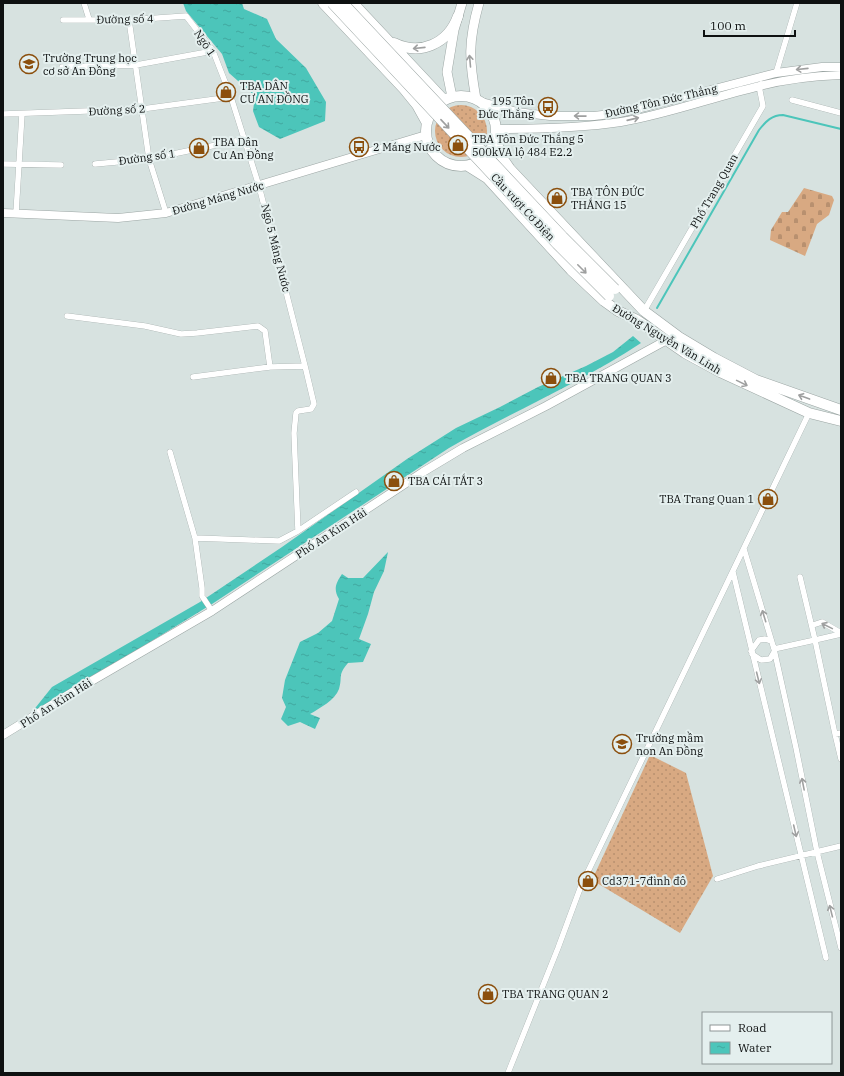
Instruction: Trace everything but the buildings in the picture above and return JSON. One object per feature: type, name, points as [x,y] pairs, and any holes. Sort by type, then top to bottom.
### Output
[{"type":"highway","points":[[323,3],[404,89],[417,105],[427,122]]},
{"type":"highway","name":"Cầu vượt Cơ Điện","points":[[332,3],[552,238],[612,293],[644,311]]},
{"type":"highway","name":"Cầu vượt Cơ Điện","points":[[343,3],[563,237],[637,320]]},
{"type":"highway","points":[[353,3],[448,99]]},
{"type":"highway","points":[[388,40],[399,46],[412,49],[430,46],[441,40],[450,32],[458,16]]},
{"type":"highway","points":[[464,96],[479,100],[492,114],[497,129],[496,140],[484,159],[468,166],[457,167],[440,160],[429,147],[426,135],[427,122],[432,111],[448,99],[464,96]]},
{"type":"highway","name":"Đường Nguyễn Văn Linh","points":[[496,140],[500,156],[510,169],[644,311],[679,337],[714,358],[756,380],[841,410]]},
{"type":"highway","name":"Đường Nguyễn Văn Linh","points":[[468,166],[491,182],[571,270],[618,311],[637,320],[685,353],[720,372],[810,413],[841,421]]},
{"type":"main road","points":[[448,99],[447,72],[451,45],[462,3]]},
{"type":"main road","points":[[479,3],[473,25],[470,51],[471,68],[479,100]]},
{"type":"main road","name":"Đường Tôn Đức Thắng","points":[[479,100],[517,112],[550,116],[594,116],[619,113],[649,106],[776,73],[822,67],[841,67]]},
{"type":"main road","name":"Đường Tôn Đức Thắng","points":[[497,129],[521,130],[622,122],[760,86],[804,78],[841,75]]},
{"type":"main road","name":"Đường Máng Nước","points":[[3,213],[118,218],[166,213],[426,135]]},
{"type":"main road","name":"Phố An Kim Hải","points":[[3,735],[211,609],[423,472],[463,448],[553,402],[665,340]]},
{"type":"street","points":[[84,3],[89,19]]},
{"type":"street","points":[[760,86],[776,73],[797,3]]},
{"type":"street","name":"Đường số 4","points":[[63,20],[129,20],[186,16]]},
{"type":"street","name":"Ngõ 1","points":[[186,16],[213,51],[231,97],[259,186]]},
{"type":"street","points":[[129,20],[149,159],[166,213]]},
{"type":"street","points":[[62,67],[136,65],[213,51]]},
{"type":"street","name":"Phố Trang Quan","points":[[644,311],[763,106],[760,86]]},
{"type":"street","name":"Đường số 2","points":[[3,114],[142,109],[231,97]]},
{"type":"street","points":[[792,100],[841,113]]},
{"type":"street","points":[[16,213],[22,114]]},
{"type":"street","name":"Đường số 1","points":[[95,164],[149,159],[245,139]]},
{"type":"street","points":[[3,164],[61,165]]},
{"type":"street","name":"Ngõ 5 Máng Nước","points":[[259,186],[292,310],[314,404],[310,409],[298,411],[296,413],[294,433],[298,531]]},
{"type":"street","points":[[67,316],[145,326],[181,334],[258,326],[265,331],[270,367]]},
{"type":"street","points":[[193,377],[270,367],[305,366]]},
{"type":"street","points":[[508,1073],[558,948],[580,886],[810,413]]},
{"type":"street","points":[[170,452],[194,538],[202,596],[211,609]]},
{"type":"street","points":[[194,538],[278,541],[298,531],[356,492]]},
{"type":"street","points":[[744,549],[774,651],[796,748],[817,852],[841,948]]},
{"type":"street","points":[[733,572],[826,958]]},
{"type":"street","points":[[800,577],[813,625],[841,758]]},
{"type":"street","points":[[813,625],[822,622],[841,634]]},
{"type":"street","points":[[752,653],[760,660],[770,658],[774,651],[841,634]]},
{"type":"street","points":[[752,653],[759,640],[765,639],[771,641]]},
{"type":"street","points":[[835,734],[841,733]]},
{"type":"street","points":[[717,879],[758,866],[801,857],[841,846]]},
{"type":"green space","points":[[461,105],[471,107],[479,113],[485,121],[487,131],[485,141],[479,149],[471,155],[461,157],[451,155],[443,149],[437,141],[435,131],[437,121],[443,113],[451,107]]},
{"type":"green space","points":[[804,188],[832,196],[834,200],[829,215],[817,224],[805,256],[770,240],[771,230],[782,212],[788,212]]},
{"type":"green space","points":[[650,755],[686,773],[713,876],[680,933],[592,880]]},
{"type":"water","points":[[183,3],[242,3],[244,9],[267,19],[276,39],[306,68],[326,102],[325,121],[280,139],[259,127],[253,111],[255,96],[229,73],[222,54],[186,11]]},
{"type":"water","points":[[633,336],[641,343],[618,358],[449,448],[212,604],[28,717],[52,687],[200,602],[282,547],[407,459],[456,428],[613,352]]},
{"type":"water","points":[[388,552],[384,571],[374,592],[359,639],[371,644],[363,662],[348,663],[341,674],[340,685],[337,693],[327,703],[310,714],[320,718],[315,729],[300,722],[288,726],[281,719],[286,707],[282,698],[285,680],[300,642],[318,633],[332,621],[339,599],[336,592],[336,586],[342,574],[348,578],[363,578]]},
{"type":"waterway","points":[[657,308],[759,130],[767,121],[772,117],[783,115],[841,129]]},
{"type":"place","name":"Trường Trung học cơ sở An Đồng","points":[[29,64]]},
{"type":"place","name":"TBA DÂN CƯ AN ĐỒNG","points":[[226,92]]},
{"type":"place","name":"195 Tôn Đức Thắng","points":[[548,107]]},
{"type":"place","name":"TBA Tôn Đức Thắng 5 500kVA lộ 484 E2.2","points":[[458,145]]},
{"type":"place","name":"2 Máng Nước","points":[[359,147]]},
{"type":"place","name":"TBA Dân Cư An Đồng","points":[[199,148]]},
{"type":"place","name":"TBA TÔN ĐỨC THẮNG 15","points":[[557,198]]},
{"type":"place","name":"TBA TRANG QUAN 3","points":[[551,378]]},
{"type":"place","name":"TBA CÁI TẮT 3","points":[[394,481]]},
{"type":"place","name":"TBA Trang Quan 1","points":[[768,499]]},
{"type":"place","name":"Trường mầm non An Đồng","points":[[622,744]]},
{"type":"place","name":"Cd371-7đình đô","points":[[588,881]]},
{"type":"place","name":"TBA TRANG QUAN 2","points":[[488,994]]}]
